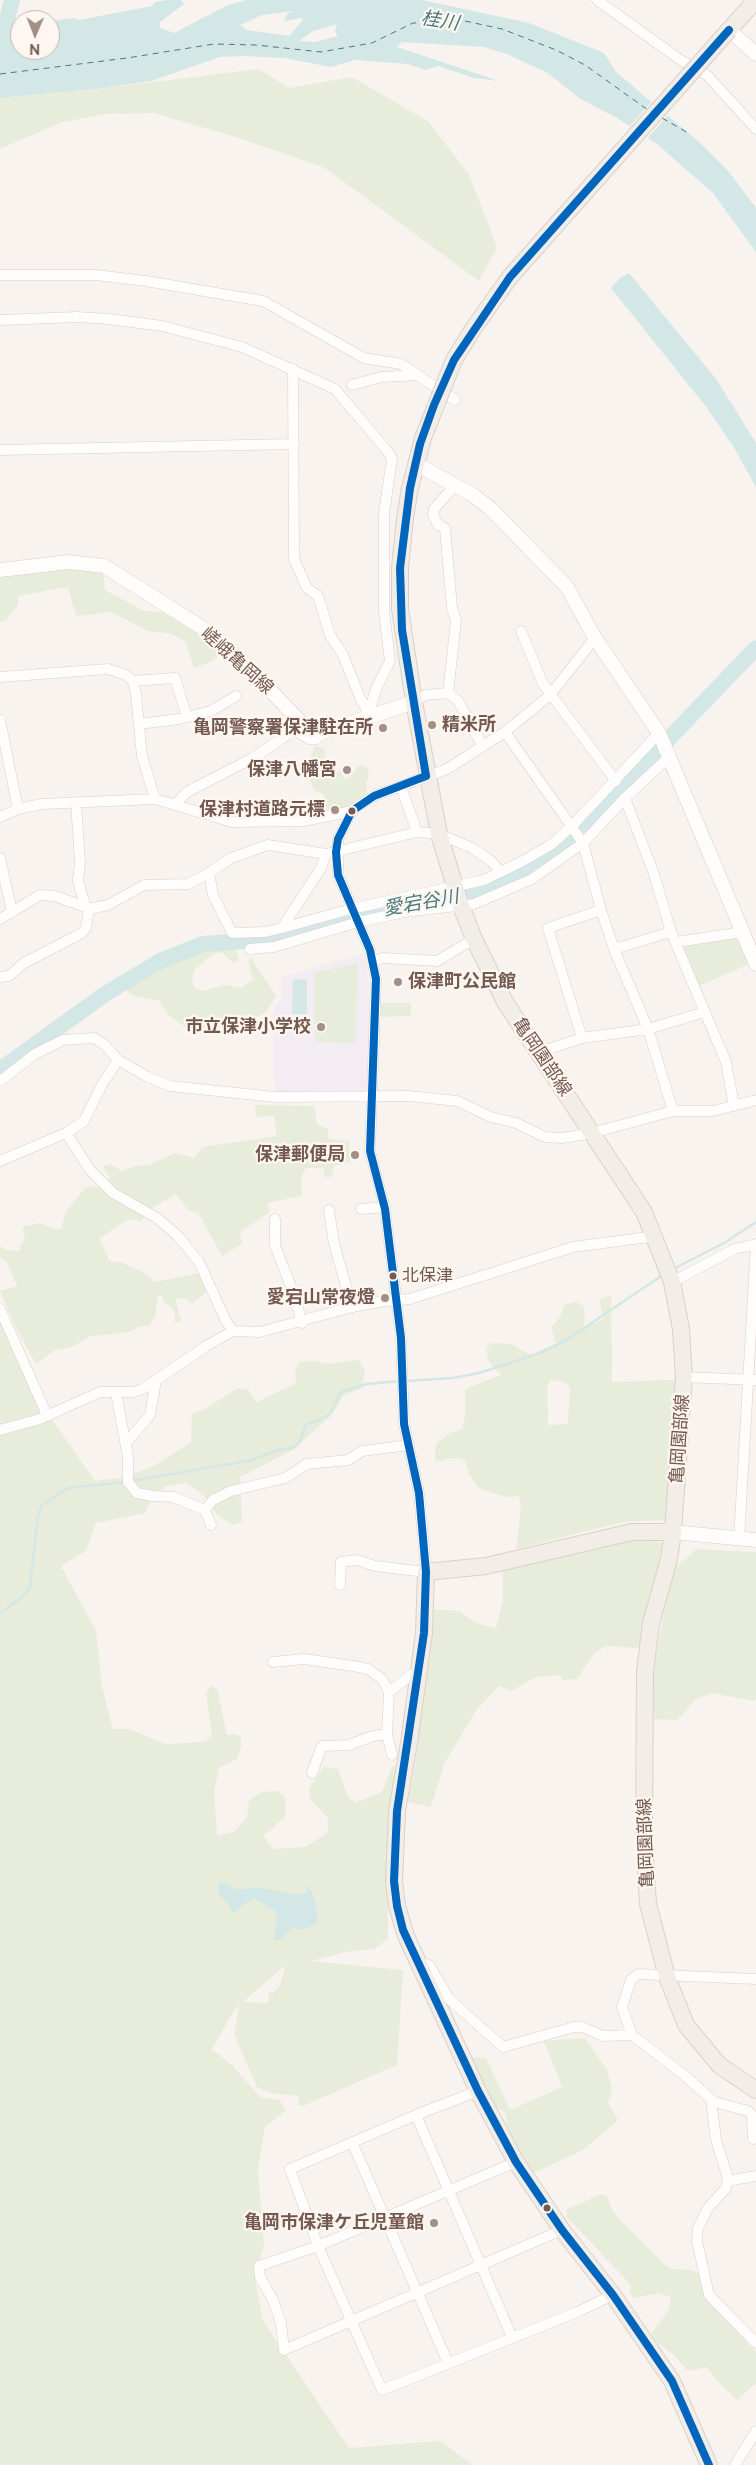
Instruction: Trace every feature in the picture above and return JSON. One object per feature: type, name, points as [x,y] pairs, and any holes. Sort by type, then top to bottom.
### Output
[{"type":"main road","name":"亀岡園部線","points":[[756,0],[510,277],[473,328],[454,360],[423,438],[405,518],[400,568],[402,630],[426,776],[439,834],[458,897],[474,939],[506,1002],[644,1212],[656,1236],[670,1275],[681,1329],[684,1377],[673,1532],[669,1560],[651,1623],[645,1671],[644,1837],[648,1904],[667,1977],[686,2025],[719,2065],[756,2090]]},
{"type":"main road","points":[[673,1532],[632,1532],[574,1544],[495,1564],[426,1572],[424,1632],[409,1743],[397,1811],[394,1881],[403,1930],[478,2091],[516,2162],[562,2230],[613,2295],[672,2380],[709,2465]]},
{"type":"street","points":[[597,0],[691,66],[707,75],[756,129]]},
{"type":"street","points":[[691,66],[749,0]]},
{"type":"street","points":[[729,30],[756,54]]},
{"type":"street","points":[[0,275],[96,275],[146,281],[262,301],[364,358],[402,364],[454,400]]},
{"type":"street","points":[[0,320],[77,317],[162,326],[242,347],[335,389],[389,452],[392,459],[384,521],[384,611],[390,661],[376,690],[367,719]]},
{"type":"street","points":[[293,369],[294,558],[307,588],[318,596],[330,635],[343,655],[366,708],[367,719]]},
{"type":"street","points":[[352,385],[381,377],[418,375]]},
{"type":"street","points":[[0,450],[294,444]]},
{"type":"street","points":[[416,464],[456,484],[491,509],[566,587],[595,638],[660,735],[756,964]]},
{"type":"street","points":[[448,693],[456,621],[452,608],[445,528],[438,525],[433,515],[434,509],[456,484]]},
{"type":"street","name":"嵯峨亀岡線","points":[[0,570],[69,562],[104,566],[208,632],[248,667],[306,728],[321,732]]},
{"type":"street","points":[[521,631],[543,684],[616,781]]},
{"type":"street","points":[[0,818],[18,809],[42,804],[156,799],[232,822],[304,821],[352,811],[374,796],[447,769],[505,732],[550,695],[595,638]]},
{"type":"street","points":[[0,677],[108,669],[126,675],[133,681],[142,756],[156,799]]},
{"type":"street","points":[[133,681],[175,678],[187,717]]},
{"type":"street","points":[[174,805],[187,792],[253,758],[294,730],[310,739],[317,739],[321,732],[367,719],[414,702],[425,695],[448,693],[458,701],[482,745]]},
{"type":"street","points":[[139,724],[187,717],[211,711],[236,696]]},
{"type":"street","points":[[0,723],[18,809]]},
{"type":"street","points":[[505,732],[583,841],[601,910],[614,949],[648,1029],[673,1111]]},
{"type":"street","points":[[250,949],[274,947],[355,916],[421,909],[458,897],[484,880],[552,844],[573,828],[660,735]]},
{"type":"street","points":[[209,873],[213,895],[232,933],[245,934],[458,897],[494,897],[532,880],[583,841],[668,754]]},
{"type":"street","points":[[401,787],[417,832]]},
{"type":"street","points":[[625,798],[650,865],[671,932],[677,942],[726,1062],[734,1106]]},
{"type":"street","points":[[0,978],[9,976],[24,963],[82,933],[86,928],[87,907],[78,881],[80,862],[76,802]]},
{"type":"street","points":[[282,928],[331,853],[352,811]]},
{"type":"street","points":[[0,919],[40,895],[56,896],[87,907],[108,905],[144,884],[188,884],[231,858],[268,846],[331,853],[417,832],[439,834],[480,852],[501,872]]},
{"type":"street","points":[[331,853],[373,961],[376,979],[370,1151],[385,1207],[397,1300],[403,1375],[404,1424],[419,1493],[426,1572],[375,1566],[357,1560],[341,1562],[340,1585]]},
{"type":"street","points":[[0,858],[12,912]]},
{"type":"street","points":[[582,1038],[548,928],[601,910]]},
{"type":"street","points":[[614,949],[671,932]]},
{"type":"street","points":[[677,942],[742,932]]},
{"type":"street","points":[[373,961],[383,958],[437,961],[474,939]]},
{"type":"street","points":[[539,1052],[582,1038],[648,1029],[705,1012]]},
{"type":"street","points":[[0,1081],[36,1054],[63,1040],[94,1038],[105,1045],[118,1060],[148,1077],[170,1086],[275,1097],[409,1096],[457,1101],[491,1117],[516,1123],[545,1136],[562,1138],[592,1133],[673,1111],[714,1111],[756,1100]]},
{"type":"street","points":[[0,1161],[66,1133],[84,1121],[103,1083],[118,1060]]},
{"type":"street","points":[[66,1133],[90,1170],[113,1193],[157,1218],[178,1236],[199,1262],[233,1331]]},
{"type":"street","points":[[361,1209],[385,1207]]},
{"type":"street","points":[[329,1210],[336,1252],[352,1307]]},
{"type":"street","points":[[276,1219],[276,1246],[294,1294],[302,1323]]},
{"type":"street","points":[[0,1430],[48,1416],[100,1392],[133,1392],[156,1381],[206,1346],[233,1331],[260,1332],[302,1323],[352,1307],[410,1299],[573,1247],[656,1236]]},
{"type":"street","points":[[670,1275],[735,1249],[756,1244],[752,1380],[739,1539]]},
{"type":"street","points":[[0,1309],[48,1416]]},
{"type":"street","points":[[684,1377],[752,1380]]},
{"type":"street","points":[[126,1444],[150,1415],[156,1381]]},
{"type":"street","points":[[116,1392],[126,1444],[128,1482],[137,1493],[174,1497],[204,1510],[211,1525]]},
{"type":"street","points":[[204,1510],[213,1500],[231,1491],[285,1478],[307,1464],[348,1460],[362,1451],[410,1445]]},
{"type":"street","points":[[673,1532],[756,1540]]},
{"type":"street","points":[[273,1662],[304,1659],[368,1669],[382,1680],[389,1692],[387,1734],[392,1755]]},
{"type":"street","points":[[389,1692],[419,1669]]},
{"type":"street","points":[[312,1773],[322,1746],[349,1745],[373,1736],[387,1734]]},
{"type":"street","points":[[419,1962],[429,1965],[449,1999],[503,2047],[574,2027],[582,2027],[603,2036],[632,2035]]},
{"type":"street","points":[[756,1979],[667,1977],[638,1974],[631,1980],[622,2006],[627,2026],[632,2035],[699,2087],[711,2102],[716,2140],[727,2181],[726,2188],[708,2208],[698,2228],[697,2241],[709,2295],[756,2343]]},
{"type":"street","points":[[478,2091],[416,2115],[290,2169],[318,2246],[382,2390],[512,2336],[577,2312],[613,2295]]},
{"type":"street","points":[[711,2102],[748,2111],[752,2116],[753,2140]]},
{"type":"street","points":[[416,2115],[512,2336]]},
{"type":"street","points":[[352,2142],[448,2363]]},
{"type":"street","points":[[516,2162],[318,2246],[259,2266],[260,2277],[273,2300],[281,2323],[284,2350],[562,2230]]},
{"type":"street","points":[[727,2181],[756,2176]]},
{"type":"street","points":[[735,2465],[756,2431]]},
{"type":"shaded area","name":"市立保津小学校","points":[[364,953],[369,982],[369,1046],[366,1095],[276,1093],[273,1067],[274,1008],[282,998],[282,977]]},
{"type":"green space","points":[[259,69],[289,88],[352,77],[429,122],[469,175],[497,247],[479,281],[325,168],[239,138],[154,113],[107,114],[62,122],[0,149],[0,98],[105,88]]},
{"type":"green space","points":[[66,568],[103,572],[105,590],[144,611],[163,612],[214,643],[221,651],[213,661],[194,668],[186,643],[180,638],[168,633],[148,631],[111,612],[76,616],[68,587],[18,596],[18,605],[5,621],[0,622],[0,579],[3,576]]},
{"type":"green space","points":[[315,745],[325,749],[326,755],[323,761],[326,771],[340,771],[345,780],[350,777],[358,766],[361,765],[368,769],[367,793],[364,799],[345,807],[320,813],[324,797],[323,794],[314,790],[306,770]]},
{"type":"green space","points":[[733,937],[738,940],[749,964],[699,986],[684,951],[686,945]]},
{"type":"green space","points":[[232,944],[239,957],[237,962],[233,963],[222,952],[212,955],[194,970],[192,983],[196,989],[203,991],[224,985],[241,988],[253,980],[249,965],[250,956],[276,996],[265,1013],[236,1027],[210,1023],[187,1028],[168,1015],[160,1001],[134,996],[126,990],[184,955]]},
{"type":"green space","points":[[358,963],[355,1043],[315,1042],[314,973]]},
{"type":"green space","points":[[381,1003],[411,1003],[411,1016],[381,1017]]},
{"type":"green space","points":[[255,1105],[314,1106],[317,1124],[328,1129],[328,1139],[349,1141],[351,1162],[334,1166],[332,1177],[325,1177],[323,1168],[306,1168],[301,1177],[302,1196],[267,1203],[270,1212],[240,1232],[242,1244],[222,1256],[198,1213],[188,1210],[176,1194],[152,1208],[141,1221],[128,1219],[99,1239],[110,1261],[123,1263],[147,1274],[155,1282],[200,1273],[209,1290],[192,1304],[187,1299],[175,1298],[181,1321],[175,1323],[175,1314],[171,1307],[165,1304],[161,1295],[158,1296],[155,1316],[149,1326],[139,1326],[131,1332],[91,1336],[72,1347],[55,1350],[36,1364],[15,1326],[0,1291],[17,1286],[7,1262],[0,1257],[0,1246],[6,1250],[20,1251],[20,1245],[25,1240],[22,1227],[41,1223],[54,1229],[61,1229],[66,1211],[84,1189],[90,1186],[102,1189],[110,1178],[103,1166],[110,1164],[122,1171],[135,1166],[149,1165],[175,1153],[194,1158],[203,1147],[277,1136],[274,1116],[256,1117]]},
{"type":"green space","points":[[611,1295],[612,1382],[675,1380],[670,1505],[664,1520],[623,1522],[516,1549],[521,1509],[519,1496],[506,1497],[480,1489],[469,1474],[465,1461],[459,1458],[446,1459],[441,1462],[435,1460],[435,1448],[438,1442],[450,1433],[462,1429],[465,1416],[465,1389],[501,1375],[488,1360],[486,1347],[492,1343],[511,1344],[534,1357],[538,1351],[556,1344],[551,1328],[560,1317],[564,1305],[576,1302],[583,1305],[585,1311],[584,1326],[603,1320],[600,1300]],"holes":[[[551,1380],[564,1382],[570,1387],[568,1424],[548,1425],[547,1386]]]},
{"type":"green space","points":[[0,1315],[34,1394],[95,1481],[125,1477],[154,1466],[191,1442],[192,1414],[203,1410],[238,1388],[248,1390],[257,1402],[296,1383],[295,1372],[299,1362],[314,1361],[328,1364],[359,1360],[365,1372],[362,1388],[343,1396],[332,1415],[291,1451],[240,1477],[242,1522],[233,1525],[218,1516],[203,1495],[186,1483],[166,1486],[154,1496],[145,1513],[96,1523],[86,1551],[61,1566],[96,1631],[102,1687],[113,1729],[130,1729],[165,1744],[205,1742],[212,1736],[206,1692],[212,1686],[217,1689],[227,1735],[236,1734],[241,1738],[241,1746],[237,1759],[219,1768],[214,1791],[217,1836],[234,1832],[247,1817],[249,1801],[261,1792],[277,1791],[284,1796],[286,1810],[284,1818],[263,1836],[273,1849],[306,1847],[328,1832],[328,1818],[310,1799],[309,1788],[324,1767],[338,1769],[348,1797],[356,1803],[382,1792],[392,1766],[396,1767],[387,1862],[388,1939],[374,1949],[346,1952],[311,1961],[403,1970],[397,2065],[303,2106],[298,2105],[299,2096],[271,2093],[257,2087],[234,2034],[239,2006],[234,2010],[212,2049],[233,2066],[260,2097],[280,2100],[285,2111],[265,2127],[258,2169],[264,2244],[255,2279],[263,2321],[349,2448],[440,2441],[473,2465],[0,2465]],"holes":[[[285,1967],[280,1985],[273,1993],[269,1992],[268,2003],[243,2002]]]},
{"type":"green space","points":[[636,1539],[663,1543],[642,1645],[636,1648],[609,1646],[602,1648],[592,1656],[577,1679],[563,1680],[559,1675],[536,1677],[511,1691],[499,1686],[477,1709],[444,1764],[431,1807],[408,1802],[417,1754],[420,1696],[431,1609],[459,1611],[476,1623],[496,1628],[503,1600],[503,1570],[544,1561],[591,1545]]},
{"type":"green space","points":[[696,1549],[756,1552],[756,1699],[754,1701],[711,1693],[696,1699],[677,1720],[651,1719],[652,1675],[671,1572]]},
{"type":"green space","points":[[585,2038],[607,2070],[612,2090],[608,2103],[618,2120],[583,2150],[534,2173],[507,2133],[506,2114],[492,2103],[469,2057],[486,2058],[510,2110],[562,2087],[544,2041]]},
{"type":"green space","points":[[602,2194],[608,2197],[612,2210],[622,2222],[666,2266],[672,2269],[693,2270],[699,2274],[710,2302],[756,2352],[756,2383],[737,2400],[718,2382],[707,2367],[688,2371],[674,2355],[653,2339],[652,2333],[669,2310],[671,2297],[658,2293],[633,2298],[630,2292],[631,2285],[566,2216],[567,2209]]},
{"type":"water","name":"桂川","points":[[11,0],[6,17],[10,26],[10,60],[60,60],[60,20],[74,18],[79,20],[152,6],[155,2],[167,0],[181,0],[184,4],[160,22],[160,28],[174,33],[228,5],[247,0],[422,0],[529,23],[604,53],[616,72],[699,142],[729,172],[756,208],[756,252],[713,193],[657,144],[617,118],[579,98],[548,73],[507,54],[484,47],[402,42],[397,47],[499,81],[474,78],[439,66],[425,70],[408,64],[355,60],[331,67],[284,58],[245,56],[220,57],[151,81],[105,88],[0,98],[0,22],[4,22]],"holes":[[[293,11],[287,14],[284,21],[302,18],[303,20],[289,36],[247,30],[240,25],[262,15]],[[337,24],[335,31],[338,36],[315,42],[299,41],[313,31]]]},
{"type":"water","points":[[629,273],[716,379],[756,443],[756,487],[733,446],[707,408],[611,288],[619,279]]},
{"type":"water","points":[[293,979],[307,980],[307,1014],[292,1014]]},
{"type":"water","points":[[222,1882],[235,1889],[262,1888],[296,1895],[306,1893],[309,1886],[316,1904],[318,1920],[315,1925],[299,1930],[294,1927],[280,1940],[273,1940],[277,1921],[275,1911],[255,1899],[243,1905],[233,1914],[227,1902],[218,1893],[219,1884]]},
{"type":"pier","points":[[653,100],[670,113],[646,140],[628,128]]},
{"type":"waterway","points":[[0,46],[12,0]]},
{"type":"waterway","name":"愛宕谷川","points":[[0,1070],[105,994],[160,961],[203,944],[274,939],[388,908],[474,894],[505,882],[564,845],[583,828],[756,648]]},
{"type":"waterway","points":[[673,1269],[724,1243],[756,1222]]},
{"type":"waterway","points":[[406,1381],[453,1378],[479,1373],[540,1353],[565,1341],[664,1274]]},
{"type":"waterway","points":[[132,1481],[252,1460],[278,1450],[293,1448],[299,1443],[306,1425],[326,1417],[331,1412],[341,1392],[366,1384],[401,1381]]},
{"type":"waterway","points":[[0,1613],[20,1599],[30,1588],[38,1517],[42,1505],[68,1488],[125,1482]]},
{"type":"ferry route","points":[[0,74],[127,58],[214,44],[256,45],[321,52],[372,43],[413,23],[465,21],[502,29],[556,50],[585,65],[648,110]]},
{"type":"ferry route","points":[[662,118],[690,134]]},
{"type":"transit line","points":[[426,776],[402,630],[400,568],[410,488],[420,444],[434,405],[454,360],[510,277],[729,30]]},
{"type":"transit line","points":[[426,776],[374,796],[352,811],[338,839],[336,852],[338,875],[370,950],[376,979],[370,1151],[385,1209],[401,1338],[404,1424],[419,1493],[426,1572],[424,1633],[397,1811],[394,1881],[397,1906],[403,1930],[478,2091],[516,2162],[562,2230],[613,2295],[672,2381],[709,2465]]},
{"type":"place","name":"精米所","points":[[432,725]]},
{"type":"place","name":"亀岡警察署保津駐在所","points":[[383,728]]},
{"type":"place","name":"保津八幡宮","points":[[347,770]]},
{"type":"place","name":"保津村道路元標","points":[[335,810]]},
{"type":"place","name":"保津町公民館","points":[[398,982]]},
{"type":"place","name":"市立保津小学校","points":[[321,1027]]},
{"type":"place","name":"保津郵便局","points":[[355,1155]]},
{"type":"place","name":"北保津","points":[[393,1276]]},
{"type":"place","name":"愛宕山常夜燈","points":[[385,1298]]},
{"type":"place","name":"亀岡市保津ケ丘児童館","points":[[434,2223]]}]
